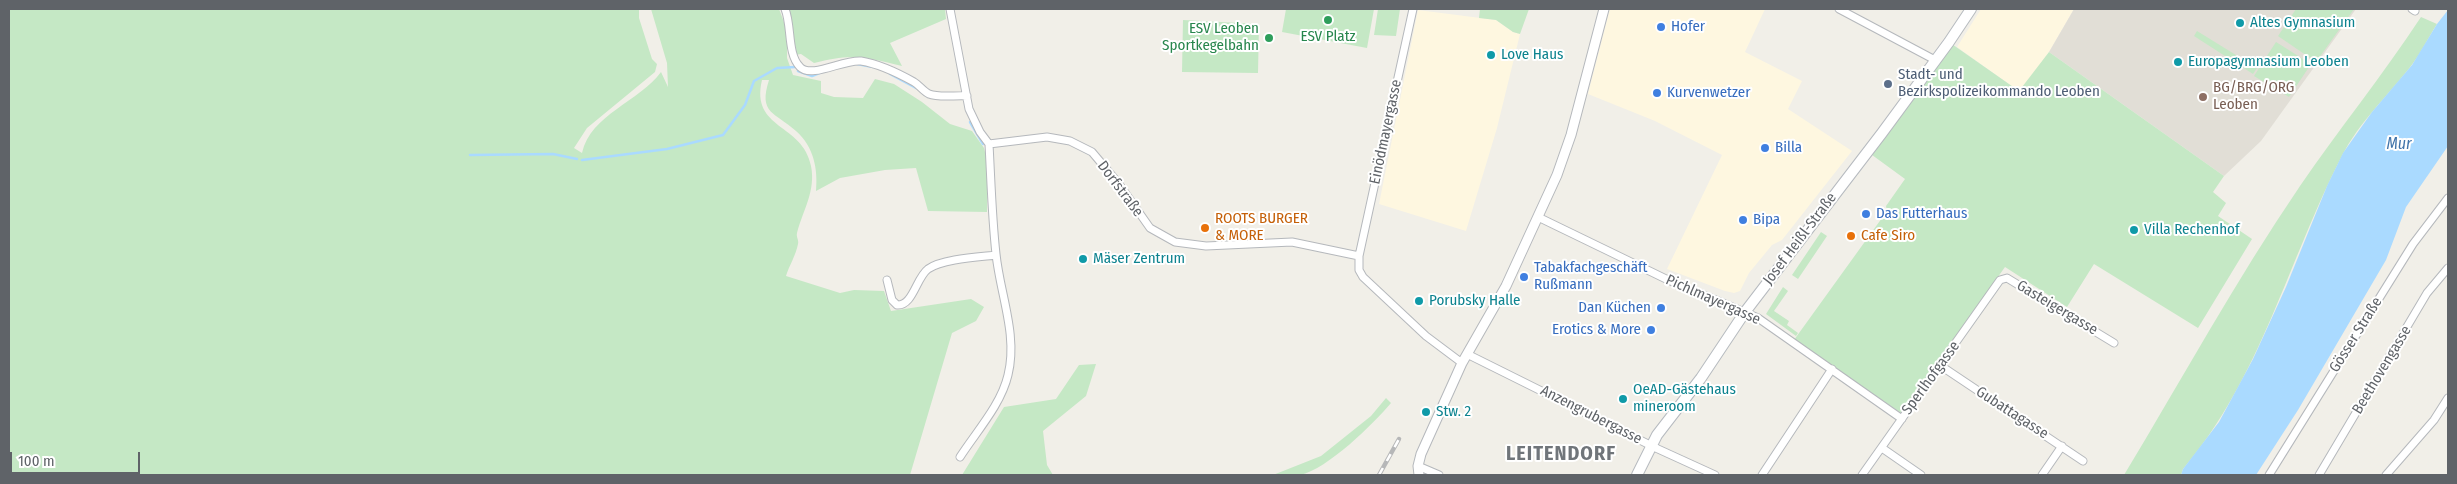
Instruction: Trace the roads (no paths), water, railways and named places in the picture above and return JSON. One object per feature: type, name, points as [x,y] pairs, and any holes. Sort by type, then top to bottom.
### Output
[{"type":"main road","name":"Josef Heißl-Straße","points":[[1638,475],[1651,446],[1745,312],[1844,180],[1863,159],[1971,9]]},
{"type":"street","points":[[785,9],[790,20],[793,54],[801,69],[810,73],[843,62],[871,62],[915,83],[929,94],[967,96]]},
{"type":"street","points":[[950,9],[969,108],[980,132],[990,144],[996,255],[1012,340],[1008,375],[1000,395],[960,457]]},
{"type":"street","name":"Einödmayergasse","points":[[1358,256],[1413,9]]},
{"type":"street","points":[[1439,475],[1419,471],[1421,454],[1462,363],[1506,286],[1557,175],[1566,150],[1604,9]]},
{"type":"street","points":[[1843,10],[1935,60]]},
{"type":"street","name":"Dorfstraße","points":[[990,144],[1047,137],[1070,141],[1092,152],[1119,184],[1150,228],[1175,242],[1206,246],[1292,242],[1358,256]]},
{"type":"street","name":"Gösser Straße","points":[[2269,475],[2412,244],[2448,198]]},
{"type":"street","name":"Pichlmayergasse","points":[[1538,217],[1666,279],[1745,312],[1832,369],[1902,419]]},
{"type":"street","points":[[887,280],[892,300],[897,305],[902,305],[907,302],[920,277],[927,269],[956,261],[996,255]]},
{"type":"street","points":[[1358,256],[1359,270],[1363,277],[1426,336],[1447,354],[1462,363]]},
{"type":"street","name":"Beethovengasse","points":[[2318,475],[2427,292],[2448,268]]},
{"type":"street","name":"Gasteigergasse","points":[[2000,280],[2007,278],[2114,343]]},
{"type":"street","name":"Sperlhofgasse","points":[[1862,475],[1941,366],[2000,280]]},
{"type":"street","name":"Anzengrubergasse","points":[[1467,354],[1651,446],[1715,475]]},
{"type":"street","name":"Gubattagasse","points":[[1941,366],[2083,461]]},
{"type":"street","points":[[1762,475],[1832,369]]},
{"type":"street","points":[[2386,475],[2419,438],[2448,400]]},
{"type":"street","points":[[2042,475],[2062,446]]},
{"type":"street","points":[[1882,448],[1921,475]]},
{"type":"water","name":"Mur","points":[[2448,10],[2448,146],[2406,207],[2386,260],[2298,410],[2256,475],[2181,475],[2183,469],[2219,422],[2253,359],[2343,153],[2372,112],[2412,65],[2437,24]]},
{"type":"waterway","points":[[857,64],[873,67]]},
{"type":"waterway","points":[[582,160],[667,149],[723,135],[745,105],[754,81],[777,68],[795,67]]},
{"type":"waterway","points":[[798,71],[812,76],[822,72]]},
{"type":"waterway","points":[[890,74],[916,88]]},
{"type":"waterway","points":[[970,122],[983,144]]},
{"type":"waterway","points":[[470,155],[553,154],[577,159]]},
{"type":"railway","points":[[1379,475],[1399,439]]},
{"type":"place","name":"ESV Platz","points":[[1328,20]]},
{"type":"place","name":"Altes Gymnasium","points":[[2240,23]]},
{"type":"place","name":"Hofer","points":[[1661,27]]},
{"type":"place","name":"ESV Leoben Sportkegelbahn","points":[[1269,38]]},
{"type":"place","name":"Love Haus","points":[[1491,55]]},
{"type":"place","name":"Europagymnasium Leoben","points":[[2178,62]]},
{"type":"place","name":"Stadt- und Bezirkspolizeikommando Leoben","points":[[1888,84]]},
{"type":"place","name":"Kurvenwetzer","points":[[1657,93]]},
{"type":"place","name":"BG/BRG/ORG Leoben","points":[[2203,97]]},
{"type":"place","name":"Billa","points":[[1765,148]]},
{"type":"place","name":"Das Futterhaus","points":[[1866,214]]},
{"type":"place","name":"Bipa","points":[[1743,220]]},
{"type":"place","name":"ROOTS BURGER & MORE","points":[[1205,228]]},
{"type":"place","name":"Villa Rechenhof","points":[[2134,230]]},
{"type":"place","name":"Cafe Siro","points":[[1851,236]]},
{"type":"place","name":"Mäser Zentrum","points":[[1083,259]]},
{"type":"place","name":"Tabakfachgeschäft Rußmann","points":[[1524,277]]},
{"type":"place","name":"Porubsky Halle","points":[[1419,301]]},
{"type":"place","name":"Dan Küchen","points":[[1661,308]]},
{"type":"place","name":"Erotics & More","points":[[1651,330]]},
{"type":"place","name":"OeAD-Gästehaus mineroom","points":[[1623,399]]},
{"type":"place","name":"Stw. 2","points":[[1426,412]]},
{"type":"district","name":"LEITENDORF","points":[[1561,454]]}]
